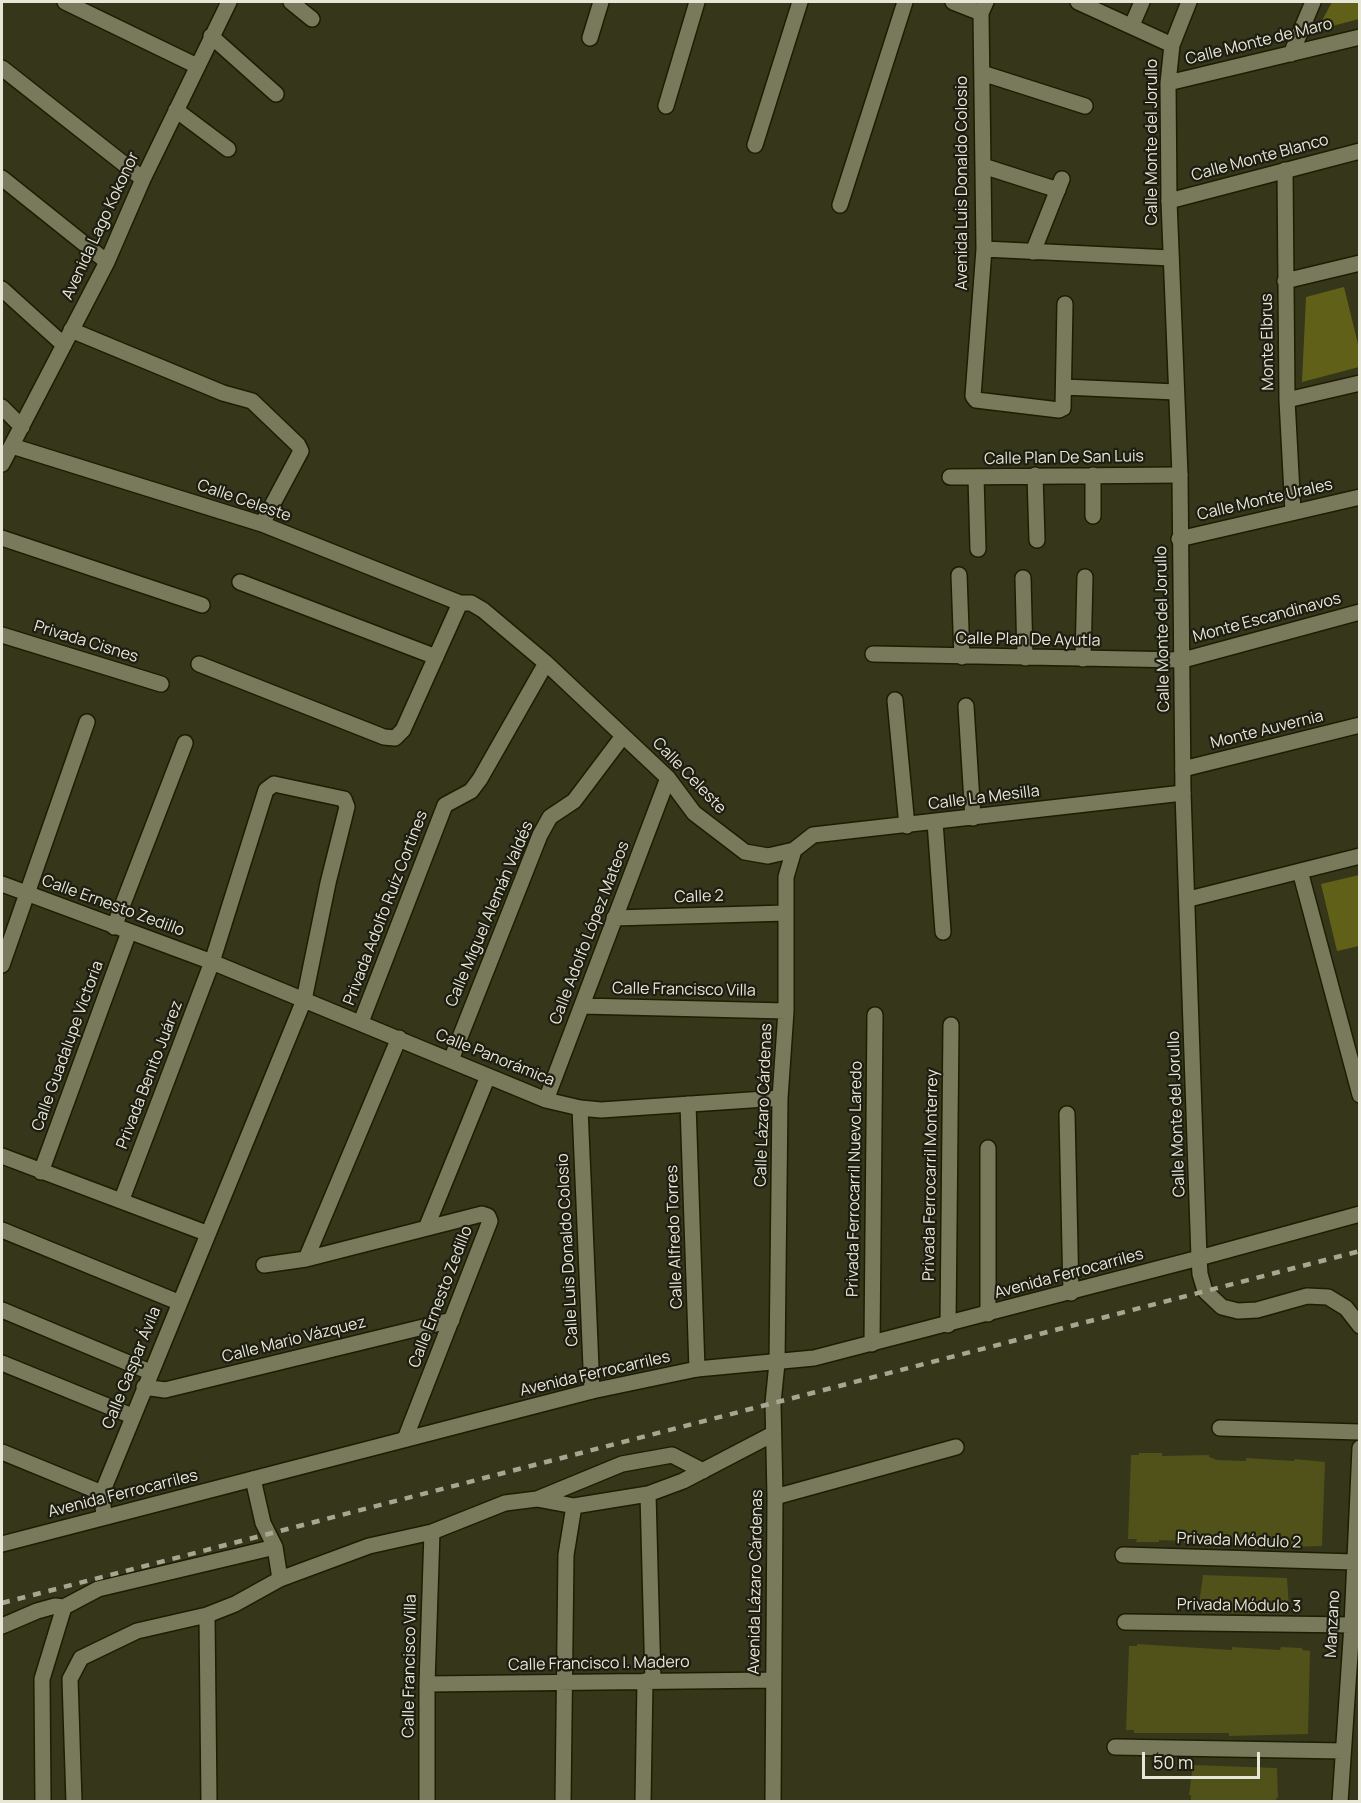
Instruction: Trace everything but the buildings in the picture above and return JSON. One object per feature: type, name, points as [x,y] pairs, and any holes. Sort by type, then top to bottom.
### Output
[{"type":"street","points":[[65,2],[197,66]]},
{"type":"street","name":"Avenida Lago Kokonor","points":[[2,464],[107,262],[143,179],[229,2]]},
{"type":"street","points":[[590,38],[602,2]]},
{"type":"street","points":[[666,106],[697,2]]},
{"type":"street","points":[[755,146],[800,2]]},
{"type":"street","points":[[840,205],[905,2]]},
{"type":"street","points":[[953,2],[983,7]]},
{"type":"street","points":[[1078,2],[1172,45]]},
{"type":"street","points":[[1132,25],[1142,2]]},
{"type":"street","name":"Calle Monte del Jorullo","points":[[1190,2],[1172,45],[1168,83],[1169,201],[1180,475],[1183,793],[1189,899],[1199,1258]]},
{"type":"street","points":[[1291,54],[1313,2]]},
{"type":"street","name":"Avenida Luis Donaldo Colosio","points":[[983,7],[984,249],[973,396],[976,400],[1059,410],[1064,408],[1064,387]]},
{"type":"street","points":[[211,36],[276,93]]},
{"type":"street","name":"Calle Monte de Maro","points":[[1168,83],[1359,37]]},
{"type":"street","points":[[2,68],[143,179]]},
{"type":"street","points":[[982,73],[1085,106]]},
{"type":"street","points":[[176,110],[228,149]]},
{"type":"street","name":"Calle Monte Blanco","points":[[1169,201],[1359,151]]},
{"type":"street","points":[[983,166],[1060,185],[1034,252]]},
{"type":"street","name":"Monte Elbrus","points":[[1285,170],[1287,400],[1293,512]]},
{"type":"street","points":[[2,178],[107,262]]},
{"type":"street","points":[[984,249],[1171,258]]},
{"type":"street","points":[[1285,281],[1359,263]]},
{"type":"street","points":[[2,289],[64,345]]},
{"type":"street","points":[[1065,304],[1064,387],[1176,392]]},
{"type":"street","points":[[71,330],[223,393],[252,401],[301,451],[262,524]]},
{"type":"street","points":[[1287,400],[1359,383]]},
{"type":"street","points":[[2,407],[22,427]]},
{"type":"street","name":"Calle Celeste","points":[[12,446],[262,524],[460,603],[471,603],[483,610],[546,663],[668,778],[694,813],[745,852],[768,856],[794,850]]},
{"type":"street","points":[[1035,475],[1037,540]]},
{"type":"street","points":[[1093,475],[1093,516]]},
{"type":"street","name":"Calle Plan De San Luis","points":[[950,477],[1180,475]]},
{"type":"street","points":[[976,477],[978,549]]},
{"type":"street","name":"Calle Monte Urales","points":[[1179,539],[1359,497]]},
{"type":"street","points":[[2,538],[202,604]]},
{"type":"street","points":[[959,575],[962,657]]},
{"type":"street","points":[[1083,658],[1085,576]]},
{"type":"street","points":[[1023,578],[1025,658]]},
{"type":"street","points":[[240,582],[436,657]]},
{"type":"street","points":[[199,664],[384,737],[395,738],[403,730],[460,603]]},
{"type":"street","name":"Monte Escandinavos","points":[[1183,660],[1359,612]]},
{"type":"street","name":"Privada Cisnes","points":[[2,635],[161,684]]},
{"type":"street","name":"Calle Plan De Ayutla","points":[[873,654],[1183,660]]},
{"type":"street","name":"Privada Adolfo Ruíz Cortines","points":[[361,1022],[445,806],[471,790],[480,779],[546,663]]},
{"type":"street","points":[[896,700],[907,826]]},
{"type":"street","points":[[966,706],[973,818]]},
{"type":"street","points":[[2,965],[25,893],[87,722]]},
{"type":"street","name":"Monte Auvernia","points":[[1184,769],[1359,725]]},
{"type":"street","name":"Calle Miguel Alemán Valdés","points":[[452,1060],[540,835],[550,817],[574,801],[623,736]]},
{"type":"street","name":"Calle Guadalupe Victoria","points":[[41,1172],[185,743]]},
{"type":"street","name":"Calle Adolfo López Mateos","points":[[546,1100],[668,778]]},
{"type":"street","name":"Privada Benito Juárez","points":[[122,1199],[212,963],[266,790],[274,784],[344,799],[347,807],[328,883]]},
{"type":"street","name":"Calle La Mesilla","points":[[794,850],[813,835],[1183,793]]},
{"type":"street","points":[[935,822],[943,932]]},
{"type":"street","name":"Calle Lázaro Cárdenas","points":[[777,1363],[780,1098],[786,1011],[786,877],[794,850]]},
{"type":"street","points":[[1189,899],[1359,856]]},
{"type":"street","points":[[1300,871],[1359,1095]]},
{"type":"street","name":"Calle Gaspar Ávila","points":[[104,1517],[102,1493],[206,1233],[304,999],[328,883]]},
{"type":"street","name":"Calle Ernesto Zedillo","points":[[2,884],[212,963]]},
{"type":"street","name":"Calle 2","points":[[614,918],[786,912]]},
{"type":"street","name":"Calle Panorámica","points":[[212,963],[361,1022],[546,1100],[601,1110],[780,1098]]},
{"type":"street","name":"Calle Francisco Villa","points":[[582,1006],[786,1011]]},
{"type":"street","name":"Privada Ferrocarril Nuevo Laredo","points":[[872,1344],[875,1015]]},
{"type":"street","name":"Privada Ferrocarril Monterrey","points":[[948,1325],[951,1025]]},
{"type":"street","points":[[306,1259],[399,1038]]},
{"type":"street","points":[[427,1226],[488,1076]]},
{"type":"street","name":"Calle Alfredo Torres","points":[[688,1104],[697,1370]]},
{"type":"street","name":"Calle Luis Donaldo Colosio","points":[[580,1108],[592,1390]]},
{"type":"street","points":[[1067,1114],[1071,1293]]},
{"type":"street","points":[[988,1148],[988,1314]]},
{"type":"street","points":[[2,1156],[41,1172],[122,1199],[206,1233]]},
{"type":"street","name":"Calle Ernesto Zedillo","points":[[264,1265],[306,1259],[427,1226],[482,1214],[488,1216],[490,1221],[405,1439]]},
{"type":"street","name":"Avenida Ferrocarriles","points":[[2,1544],[592,1390],[697,1370],[777,1363],[872,1344],[1071,1293],[1359,1214]]},
{"type":"street","points":[[2,1230],[178,1302]]},
{"type":"street","points":[[1199,1258],[1204,1291],[1222,1307],[1238,1311],[1257,1310],[1307,1296],[1328,1297],[1346,1308],[1359,1326]]},
{"type":"street","points":[[2,1310],[150,1372]]},
{"type":"street","name":"Calle Mario Vázquez","points":[[144,1387],[165,1390],[452,1320]]},
{"type":"street","points":[[2,1363],[132,1416]]},
{"type":"street","name":"Avenida Lázaro Cárdenas","points":[[773,1802],[775,1497],[773,1434],[777,1363]]},
{"type":"street","points":[[1220,1428],[1359,1432]]},
{"type":"street","points":[[537,1499],[574,1506],[648,1494],[703,1471],[773,1434]]},
{"type":"street","points":[[775,1497],[956,1447]]},
{"type":"street","name":"Manzano","points":[[1340,1802],[1352,1625],[1359,1449]]},
{"type":"street","points":[[2,1452],[102,1493]]},
{"type":"street","points":[[74,1802],[70,1679],[73,1668],[81,1658],[137,1631],[207,1615],[235,1604],[280,1579],[369,1546],[432,1532],[505,1503],[537,1499],[622,1464],[672,1455],[703,1471]]},
{"type":"street","points":[[253,1479],[262,1523],[275,1547],[280,1579]]},
{"type":"street","points":[[643,1802],[649,1681],[648,1494]]},
{"type":"street","points":[[563,1802],[566,1555],[574,1506]]},
{"type":"street","name":"Calle Francisco Villa","points":[[427,1802],[427,1684],[432,1532]]},
{"type":"street","points":[[2,1626],[37,1611],[55,1606],[64,1607],[98,1589],[275,1547]]},
{"type":"street","name":"Privada Módulo 2","points":[[1123,1555],[1354,1562]]},
{"type":"street","points":[[43,1802],[42,1679],[64,1607]]},
{"type":"street","points":[[207,1615],[209,1802]]},
{"type":"street","name":"Privada Módulo 3","points":[[1125,1622],[1352,1625]]},
{"type":"street","name":"Calle Francisco I. Madero","points":[[427,1684],[773,1680]]},
{"type":"street","points":[[1115,1747],[1343,1751]]},
{"type":"shaded area","points":[[1332,2],[1359,2],[1359,19],[1317,30]]},
{"type":"shaded area","points":[[1344,287],[1359,348],[1359,367],[1302,382],[1306,297]]},
{"type":"shaded area","points":[[1359,875],[1359,946],[1337,951],[1321,884]]},
{"type":"railway","points":[[2,1603],[1360,1251]]}]
